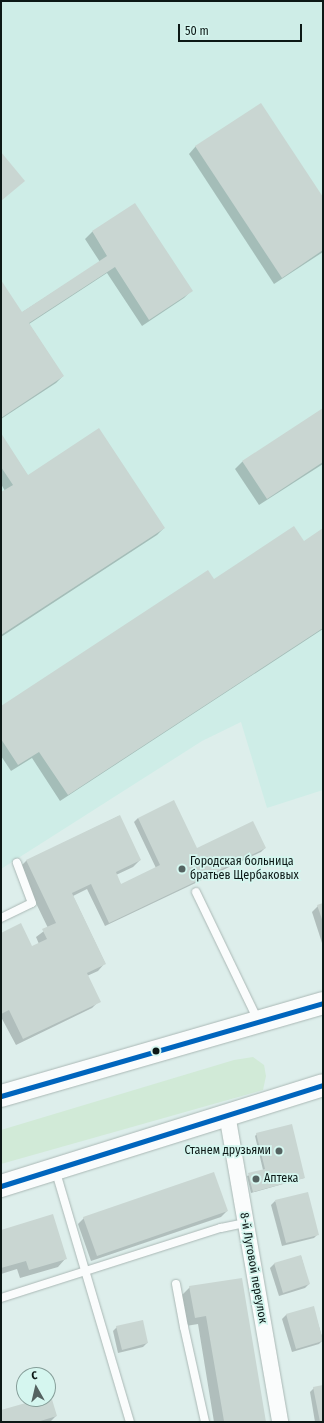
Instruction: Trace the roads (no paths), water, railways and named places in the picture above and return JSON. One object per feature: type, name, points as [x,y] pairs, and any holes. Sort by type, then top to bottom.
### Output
[{"type":"main road","points":[[1,1096],[323,1003]]},
{"type":"main road","points":[[1,1186],[323,1085]]},
{"type":"street","name":"8-й Луговой переулок","points":[[227,1114],[280,1422]]},
{"type":"lane","points":[[1,918],[32,902],[17,863]]},
{"type":"lane","points":[[196,892],[260,1022]]},
{"type":"lane","points":[[55,1169],[130,1422]]},
{"type":"lane","points":[[1,1298],[221,1228],[245,1224]]},
{"type":"lane","points":[[176,1284],[205,1422]]},
{"type":"place","name":"Городская больница братьев Щербаковых","points":[[182,869]]},
{"type":"place","name":"Станем друзьями","points":[[279,1151]]},
{"type":"place","name":"Аптека","points":[[256,1179]]}]
